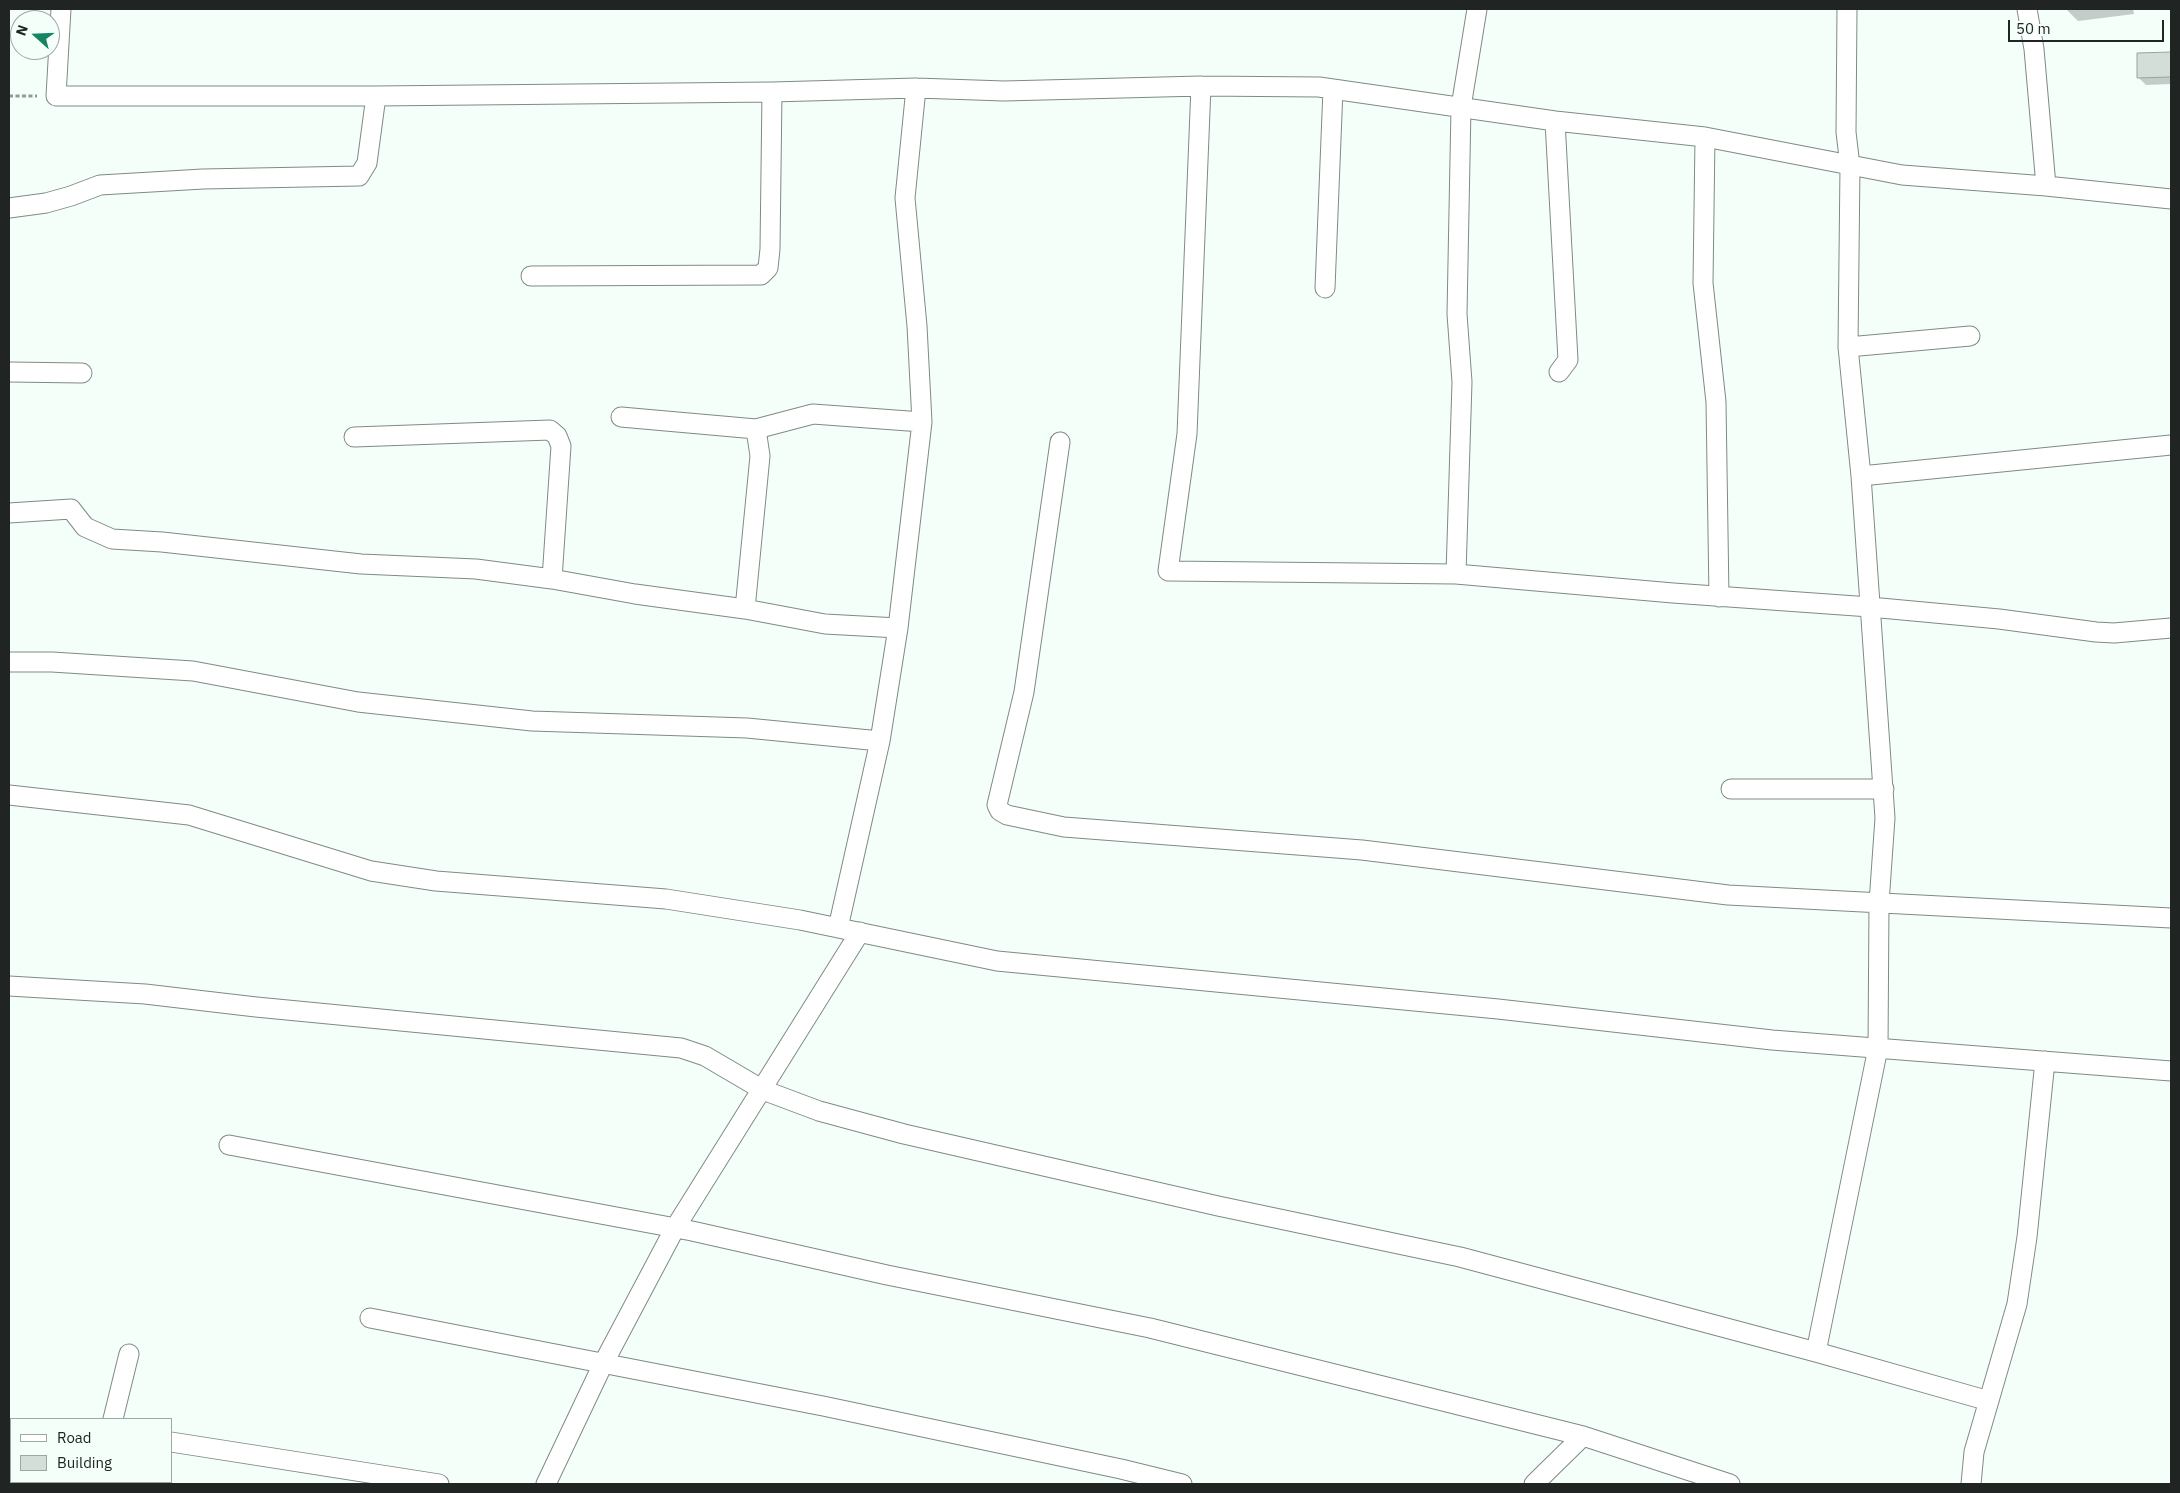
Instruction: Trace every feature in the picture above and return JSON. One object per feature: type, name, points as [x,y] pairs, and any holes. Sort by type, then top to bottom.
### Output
[{"type":"street","points":[[61,9],[56,96],[291,94],[376,96],[772,92],[916,88],[1004,91],[1201,86],[1333,89],[1556,121],[1705,137],[1902,175],[2046,186],[2171,199]]},
{"type":"street","points":[[1456,574],[1462,382],[1457,314],[1461,107],[1477,9]]},
{"type":"street","points":[[1816,1352],[1878,1048],[1879,903],[1885,818],[1861,476],[1848,347],[1850,166],[1846,132],[1847,9]]},
{"type":"street","points":[[2027,9],[2034,49],[2046,186]]},
{"type":"street","points":[[1201,86],[1187,434],[1168,571],[1456,574],[1719,597],[1870,607],[1999,619],[2096,632],[2114,633],[2171,628]]},
{"type":"street","points":[[838,928],[880,741],[898,628],[922,422],[917,326],[905,198],[916,88]]},
{"type":"street","points":[[1325,288],[1333,89]]},
{"type":"street","points":[[531,276],[761,274],[768,268],[770,249],[772,92]]},
{"type":"street","points":[[9,208],[46,203],[100,185],[203,179],[359,176],[367,163],[376,96]]},
{"type":"street","points":[[1556,121],[1568,360],[1559,372]]},
{"type":"street","points":[[1705,137],[1704,282],[1716,402],[1719,597]]},
{"type":"street","points":[[1848,347],[1970,336]]},
{"type":"street","points":[[9,372],[82,373]]},
{"type":"street","points":[[621,417],[756,429],[812,414],[922,422]]},
{"type":"street","points":[[745,608],[760,456],[756,429]]},
{"type":"street","points":[[354,437],[550,430],[557,436],[560,446],[552,579]]},
{"type":"street","points":[[1060,442],[1024,692],[997,805],[1000,811],[1007,815],[1064,827],[1362,850],[1728,895],[2171,918]]},
{"type":"street","points":[[1861,476],[2171,445]]},
{"type":"street","points":[[9,513],[70,509],[84,527],[112,539],[162,542],[361,564],[476,569],[552,579],[635,594],[745,608],[825,624],[898,628]]},
{"type":"street","points":[[9,662],[52,662],[193,671],[358,702],[532,721],[747,728],[880,741]]},
{"type":"street","points":[[1731,789],[1884,789]]},
{"type":"street","points":[[9,796],[189,815],[380,872],[436,881],[666,899],[860,932],[997,961],[1489,1008],[1772,1040],[2171,1071]]},
{"type":"street","points":[[546,1484],[604,1364],[675,1228],[860,932]]},
{"type":"street","points":[[9,986],[145,994],[256,1007],[681,1048],[705,1056],[763,1090],[819,1111],[904,1134],[1218,1206],[1460,1257],[1816,1352],[1990,1401]]},
{"type":"street","points":[[1971,1484],[1974,1452],[2017,1304],[2027,1237],[2045,1062]]},
{"type":"street","points":[[229,1145],[675,1228],[887,1275],[1150,1328],[1583,1436],[1730,1484]]},
{"type":"street","points":[[370,1318],[1015,1447],[1182,1484]]},
{"type":"street","points":[[113,1418],[129,1354]]},
{"type":"street","points":[[1534,1484],[1583,1436]]},
{"type":"street","points":[[172,1442],[439,1484]]},
{"type":"path","points":[[9,96],[56,96]]},
{"type":"building","points":[[2171,52],[2171,77],[2137,78],[2137,53]]}]
